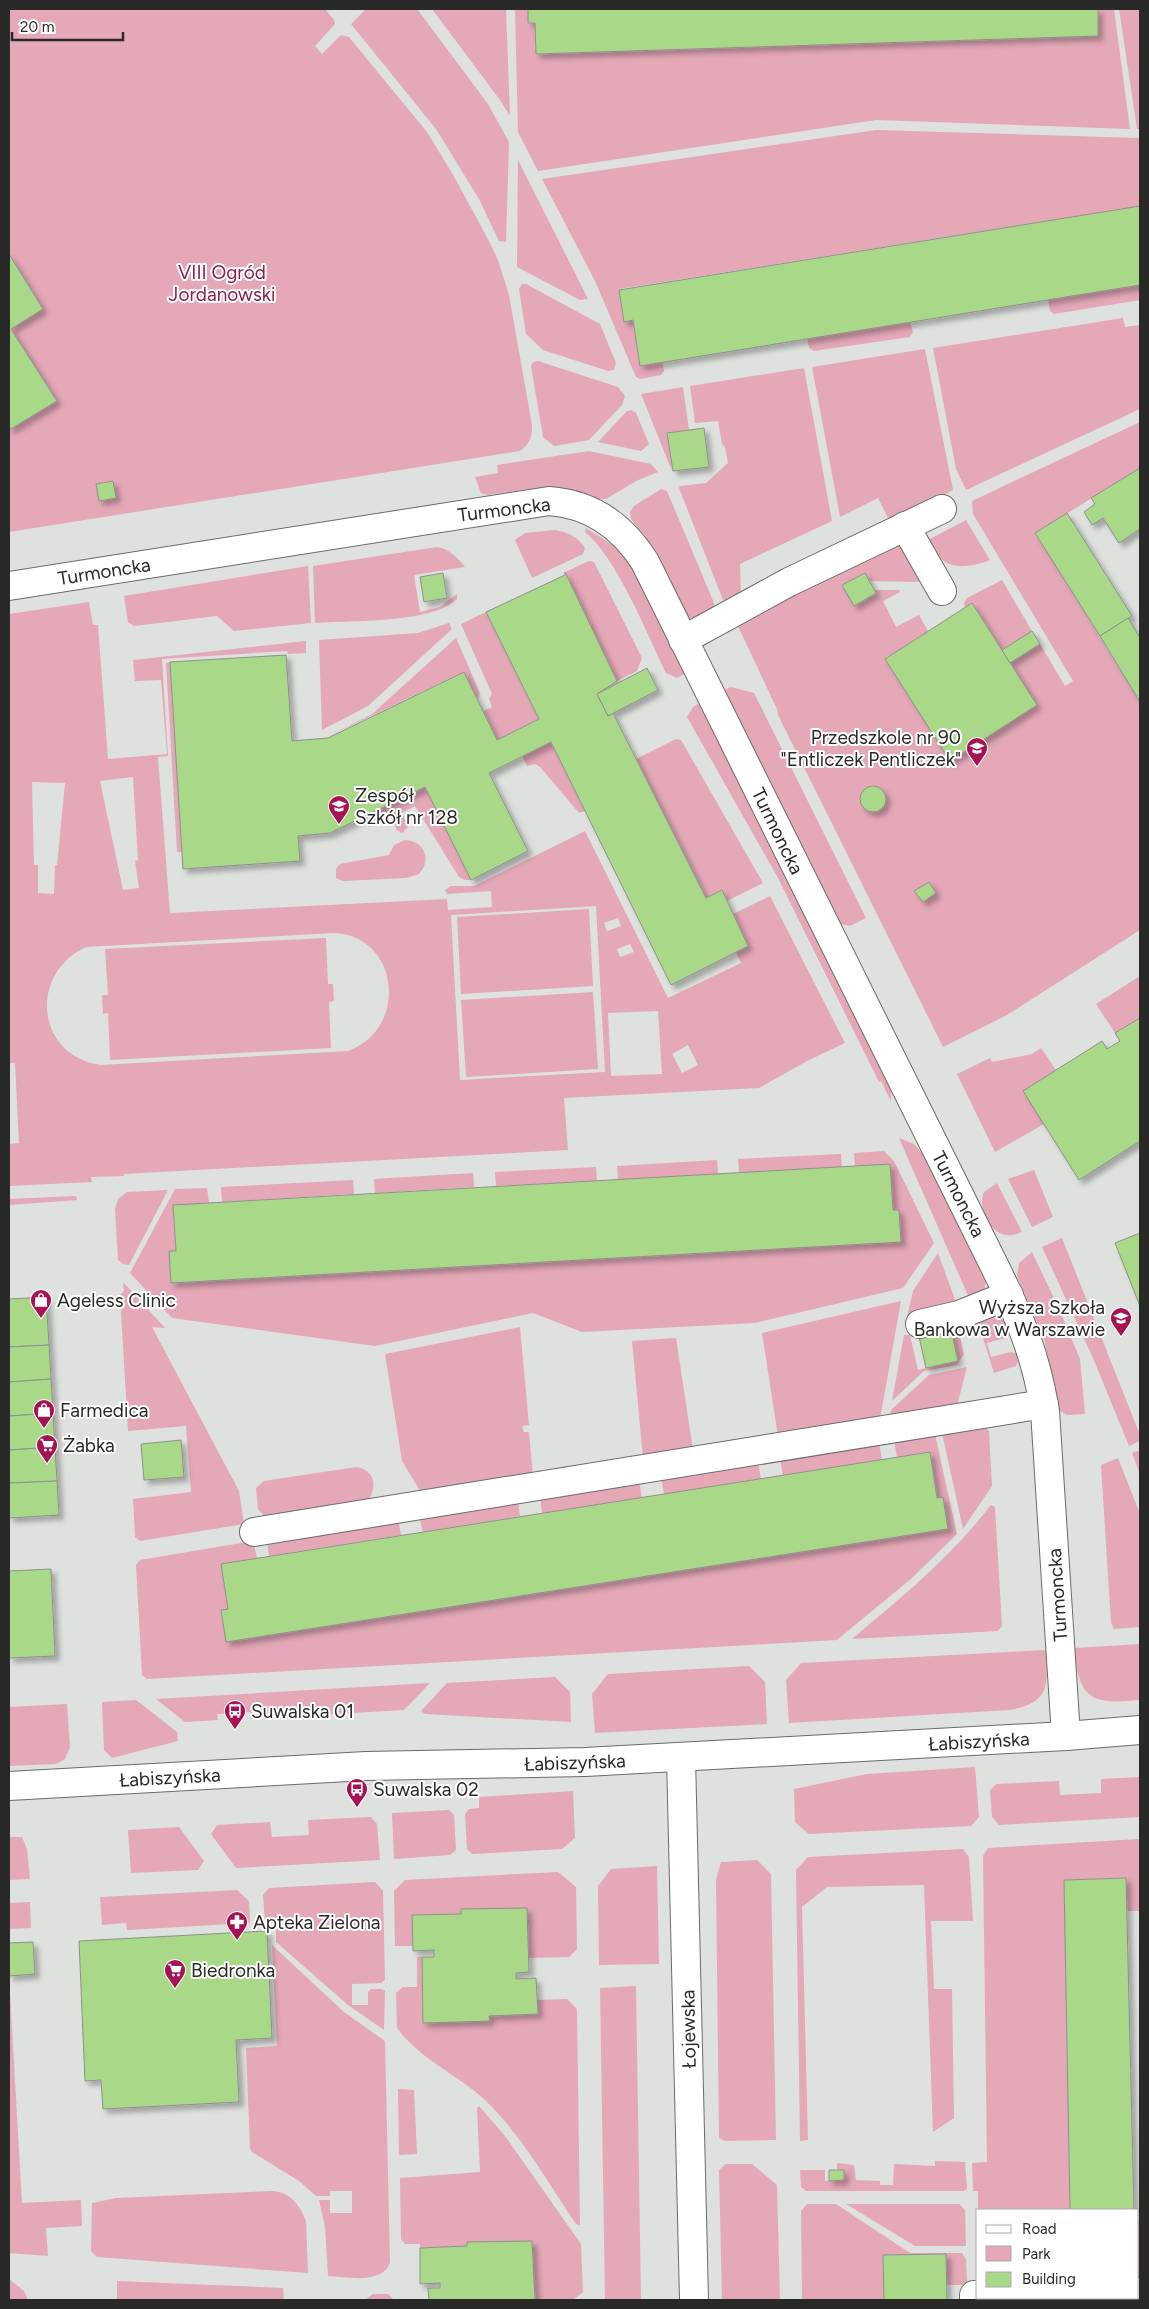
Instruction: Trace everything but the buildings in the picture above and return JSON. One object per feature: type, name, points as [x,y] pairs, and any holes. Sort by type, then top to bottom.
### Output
[{"type":"street","name":"Turmoncka","points":[[9,586],[532,503],[565,502],[591,511],[620,529],[645,562],[1009,1295],[1030,1341],[1040,1378],[1044,1404],[1066,1736]]},
{"type":"street","points":[[684,640],[789,582],[942,509]]},
{"type":"street","points":[[905,526],[942,591]]},
{"type":"street","points":[[920,1324],[959,1315],[1009,1295]]},
{"type":"street","points":[[254,1532],[1044,1404]]},
{"type":"street","name":"Łabiszyńska","points":[[9,1786],[366,1766],[552,1764],[1066,1736],[1140,1730]]},
{"type":"street","name":"Łojewska","points":[[682,1757],[694,2300]]},
{"type":"green space","name":"VIII Ogród Jordanowski","points":[[9,9],[325,9],[335,24],[315,46],[322,54],[341,35],[349,37],[427,132],[452,173],[498,260],[509,295],[532,425],[531,437],[526,446],[520,451],[9,532]]},
{"type":"green space","points":[[366,9],[417,9],[488,104],[509,142],[506,242],[499,241],[479,199],[436,129],[351,24]]},
{"type":"green space","points":[[432,9],[506,9],[510,116],[500,100]]},
{"type":"green space","points":[[515,9],[528,9],[528,23],[535,23],[537,54],[1098,36],[1098,9],[1114,9],[1130,129],[876,120],[538,171],[518,132]]},
{"type":"green space","points":[[1119,9],[1140,9],[1140,129],[1137,129]]},
{"type":"green space","points":[[876,130],[1140,138],[1140,206],[619,289],[624,321],[633,320],[640,365],[662,362],[664,371],[661,375],[640,379],[636,377],[595,281],[542,179]]},
{"type":"green space","points":[[518,160],[588,299],[580,300],[517,267]]},
{"type":"green space","points":[[522,284],[526,284],[600,324],[616,363],[614,370],[608,371],[543,350],[526,334],[519,289]]},
{"type":"green space","points":[[1140,285],[1140,300],[1054,314],[1050,311],[1048,299]]},
{"type":"green space","points":[[1123,318],[1125,327],[1140,325],[1140,409],[966,490],[956,469],[933,348]]},
{"type":"green space","points":[[910,322],[913,332],[910,337],[814,351],[809,348],[807,338]]},
{"type":"green space","points":[[925,349],[953,490],[894,520],[888,518],[878,498],[840,517],[812,367]]},
{"type":"green space","points":[[538,361],[618,387],[625,396],[622,405],[589,440],[554,446],[543,437],[531,366],[533,362]]},
{"type":"green space","points":[[804,368],[832,521],[740,564],[741,593],[729,604],[723,600],[679,488],[680,486],[706,483],[728,463],[718,421],[695,423],[690,386]]},
{"type":"green space","points":[[683,387],[689,430],[668,433],[672,471],[641,394]]},
{"type":"green space","points":[[631,410],[636,413],[649,444],[641,451],[598,442],[627,411]]},
{"type":"green space","name":"Przedszkole nr 90 \"Entliczek Pentliczek\"","points":[[1140,422],[1140,468],[1036,533],[1140,702],[1140,930],[1007,1015],[943,1047],[778,715],[777,709],[737,624],[894,544],[902,546],[918,571],[919,582],[870,581],[865,573],[843,585],[855,606],[876,594],[874,590],[899,590],[900,592],[883,601],[896,627],[919,615],[928,631],[885,659],[950,760],[1037,705],[1010,663],[1040,644],[1065,686],[1073,681],[973,514],[972,501]]},
{"type":"green space","points":[[589,451],[651,464],[658,472],[636,481],[606,499],[594,499],[544,487],[487,495],[481,493],[475,477],[498,473],[497,465]]},
{"type":"green space","points":[[661,489],[667,491],[714,603],[714,610],[693,620],[687,615],[654,549],[631,519],[630,512],[634,506]]},
{"type":"green space","points":[[966,520],[990,560],[970,566],[953,565],[939,557],[926,541]]},
{"type":"green space","points":[[586,528],[616,547],[628,560],[684,674],[677,678],[666,673],[620,578],[597,544],[585,532]]},
{"type":"green space","points":[[555,530],[576,538],[585,548],[583,554],[532,578],[515,540],[525,533]]},
{"type":"green space","points":[[437,547],[452,554],[465,567],[414,575],[420,612],[440,607],[457,594],[457,599],[445,607],[410,617],[315,623],[313,566]]},
{"type":"green space","points":[[589,561],[594,562],[642,658],[637,671],[617,681],[565,572]]},
{"type":"green space","points":[[308,566],[311,623],[234,631],[217,616],[134,626],[128,622],[124,596]]},
{"type":"green space","points":[[1002,580],[1032,631],[1002,650],[972,603],[965,608],[964,603],[967,598]]},
{"type":"green space","points":[[89,602],[93,625],[98,625],[108,759],[167,754],[161,680],[135,681],[133,660],[306,641],[306,653],[288,654],[287,651],[162,659],[168,756],[158,757],[170,913],[447,899],[448,910],[492,907],[491,891],[447,894],[445,890],[451,886],[474,886],[585,831],[668,998],[741,963],[736,952],[748,946],[733,914],[770,896],[845,1043],[807,1061],[759,1088],[564,1098],[568,1150],[124,1174],[124,1176],[91,1177],[92,1182],[9,1186],[9,1144],[19,1143],[15,1063],[9,1063],[9,614]],"holes":[[[133,777],[138,860],[135,861],[139,888],[123,890],[100,781]],[[32,782],[65,783],[57,865],[55,865],[54,894],[38,893],[38,865],[34,865]],[[596,906],[605,1072],[460,1080],[451,915]],[[618,918],[621,926],[607,931],[604,923]],[[334,933],[356,938],[373,950],[384,966],[389,985],[388,1005],[381,1024],[368,1040],[348,1051],[101,1065],[79,1058],[63,1047],[52,1031],[47,1013],[48,994],[55,976],[67,959],[86,947]],[[630,944],[634,952],[620,957],[617,949]],[[658,1011],[662,1074],[611,1076],[608,1013]],[[688,1045],[698,1065],[682,1073],[672,1054]]]},
{"type":"green space","points":[[486,612],[539,719],[497,740],[483,711],[492,707],[489,699],[492,694],[461,624]]},
{"type":"green space","points":[[449,623],[452,629],[368,706],[322,730],[319,640],[418,633]]},
{"type":"green space","points":[[456,638],[480,693],[478,699],[463,672],[323,739],[372,714]]},
{"type":"green space","points":[[170,662],[182,852],[177,852],[166,663]]},
{"type":"green space","points":[[731,687],[754,693],[866,918],[850,926],[841,924],[724,690]]},
{"type":"green space","points":[[699,703],[891,1088],[891,1101],[881,1081],[879,1082],[778,878],[687,717],[693,707]]},
{"type":"green space","points":[[676,739],[681,740],[763,883],[727,901],[706,898],[636,759]]},
{"type":"green space","points":[[551,742],[585,811],[579,813],[540,767],[535,764],[527,766],[522,756]]},
{"type":"green space","points":[[425,787],[471,880],[459,877],[415,806],[402,813],[408,827],[402,833],[397,830],[391,817],[369,827],[364,817]]},
{"type":"green space","points":[[405,840],[417,844],[424,852],[426,857],[425,863],[419,874],[406,878],[343,881],[336,878],[336,869],[340,864],[389,855],[394,845]]},
{"type":"green space","points":[[589,909],[593,986],[461,994],[457,917]]},
{"type":"green space","points":[[326,938],[328,984],[333,984],[334,1001],[329,1002],[331,1048],[110,1060],[108,1013],[103,1014],[102,995],[108,995],[105,949]]},
{"type":"green space","points":[[1140,976],[1140,1018],[1115,1033],[1096,1004]]},
{"type":"green space","points":[[593,992],[598,1069],[466,1077],[461,1000]]},
{"type":"green space","points":[[1041,1048],[1056,1070],[1044,1124],[995,1152],[957,1074],[990,1058],[992,1062],[1032,1054]]},
{"type":"green space","points":[[899,1138],[914,1144],[926,1158],[985,1277],[984,1292],[970,1300]]},
{"type":"green space","points":[[884,1151],[894,1161],[934,1243],[903,1288],[755,1323],[582,1332],[533,1313],[375,1346],[172,1318],[130,1273],[175,1189],[207,1188],[209,1203],[173,1205],[176,1251],[169,1251],[172,1283],[901,1242],[899,1210],[893,1210],[890,1164],[855,1166],[854,1153]]},
{"type":"green space","points":[[841,1154],[842,1167],[739,1173],[738,1159]]},
{"type":"green space","points":[[717,1160],[718,1174],[618,1180],[617,1166]]},
{"type":"green space","points":[[596,1167],[597,1181],[496,1186],[495,1172]]},
{"type":"green space","points":[[1034,1170],[1053,1217],[1032,1227],[1008,1179]]},
{"type":"green space","points":[[473,1173],[474,1187],[375,1193],[374,1179]]},
{"type":"green space","points":[[353,1180],[354,1194],[222,1202],[221,1187]]},
{"type":"green space","points":[[997,1183],[1022,1232],[1010,1235],[1000,1233],[994,1229],[986,1218],[983,1211],[982,1198],[984,1192]]},
{"type":"green space","points":[[168,1190],[129,1265],[123,1264],[118,1260],[115,1209],[118,1199],[127,1192]]},
{"type":"green space","points":[[76,1196],[77,1200],[9,1205],[9,1199]]},
{"type":"green space","points":[[1062,1238],[1140,1435],[1140,1441],[1129,1446],[1093,1358],[1042,1247]]},
{"type":"green space","points":[[1032,1252],[1080,1359],[1085,1414],[1067,1415],[1058,1410],[1044,1339],[1017,1276],[1019,1263]]},
{"type":"green space","points":[[938,1253],[957,1305],[907,1317],[913,1291]]},
{"type":"green space","points":[[123,1282],[165,1328],[152,1327],[239,1491],[244,1524],[140,1541],[135,1537],[133,1499],[191,1492],[186,1426],[128,1431],[120,1295],[124,1291]]},
{"type":"green space","points":[[901,1301],[880,1419],[778,1436],[762,1333]]},
{"type":"green space","points":[[994,1314],[1001,1316],[1006,1321],[1010,1334],[1005,1338],[987,1343],[991,1357],[1011,1352],[1017,1354],[1018,1361],[1016,1366],[994,1373],[977,1319]]},
{"type":"green space","points":[[957,1324],[964,1354],[957,1365],[924,1371],[892,1401],[904,1335],[910,1335],[918,1370],[958,1361],[950,1325]]},
{"type":"green space","points":[[520,1327],[529,1425],[522,1426],[524,1432],[529,1432],[533,1476],[422,1494],[402,1461],[385,1354]]},
{"type":"green space","points":[[676,1338],[693,1450],[643,1458],[632,1341]]},
{"type":"green space","points":[[967,1367],[957,1406],[890,1417],[891,1410],[929,1375]]},
{"type":"green space","points":[[984,1425],[989,1431],[992,1486],[963,1529],[942,1433]]},
{"type":"green space","points":[[935,1434],[957,1534],[912,1578],[837,1640],[147,1679],[142,1675],[136,1565],[140,1560],[253,1541],[257,1558],[221,1564],[228,1609],[227,1642],[947,1529],[943,1497],[937,1498],[930,1452],[897,1457],[894,1440]]},
{"type":"green space","points":[[879,1442],[882,1460],[783,1475],[780,1458]]},
{"type":"green space","points":[[1140,1450],[1140,1475],[1132,1453]]},
{"type":"green space","points":[[1118,1458],[1140,1514],[1140,1627],[1114,1629],[1111,1623],[1101,1465]]},
{"type":"green space","points":[[758,1462],[761,1479],[664,1494],[661,1477]]},
{"type":"green space","points":[[356,1467],[367,1471],[372,1479],[373,1490],[368,1500],[265,1517],[258,1509],[256,1488],[264,1481]]},
{"type":"green space","points":[[639,1480],[642,1498],[542,1513],[540,1496]]},
{"type":"green space","points":[[518,1500],[520,1516],[423,1532],[419,1516]]},
{"type":"green space","points":[[991,1505],[995,1507],[1002,1626],[998,1631],[852,1639],[942,1560]]},
{"type":"green space","points":[[398,1519],[401,1535],[269,1556],[267,1540]]},
{"type":"green space","points":[[1140,1644],[1140,1700],[1109,1701],[1090,1695],[1079,1678],[1074,1648]]},
{"type":"green space","points":[[1046,1650],[1047,1674],[1044,1691],[1032,1703],[1022,1707],[1009,1710],[789,1723],[786,1680],[801,1663]]},
{"type":"green space","points":[[749,1666],[765,1682],[767,1724],[595,1733],[592,1694],[608,1674]]},
{"type":"green space","points":[[555,1677],[570,1692],[571,1722],[425,1714],[421,1711],[447,1683]]},
{"type":"green space","points":[[430,1683],[404,1710],[251,1719],[250,1712],[217,1714],[218,1720],[185,1722],[156,1699]]},
{"type":"green space","points":[[136,1700],[177,1732],[178,1741],[112,1758],[104,1750],[102,1702]]},
{"type":"green space","points":[[67,1704],[70,1747],[65,1759],[56,1764],[9,1766],[9,1707]]},
{"type":"green space","points":[[975,1767],[979,1817],[971,1826],[809,1834],[795,1822],[794,1789],[867,1774]]},
{"type":"green space","points":[[1140,1777],[1140,1817],[999,1825],[992,1817],[990,1790],[996,1784],[1059,1781],[1060,1795],[1101,1793],[1101,1779]]},
{"type":"green space","points":[[573,1791],[575,1838],[562,1849],[472,1854],[467,1849],[465,1814],[469,1809],[479,1808],[479,1797]]},
{"type":"green space","points":[[449,1810],[454,1815],[456,1850],[450,1855],[394,1859],[392,1813]]},
{"type":"green space","points":[[371,1817],[377,1824],[380,1860],[236,1868],[211,1834],[217,1825],[270,1822],[272,1837],[309,1835],[308,1820]]},
{"type":"green space","points":[[179,1827],[204,1861],[198,1870],[131,1873],[128,1830]]},
{"type":"green space","points":[[9,1837],[22,1837],[27,1849],[30,1879],[9,1880]]},
{"type":"green space","points":[[1139,1839],[1140,1911],[1127,1911],[1126,1878],[1064,1880],[1070,2209],[978,2209],[978,2191],[973,2191],[972,2163],[987,2162],[983,1856],[988,1848]]},
{"type":"green space","points":[[963,1849],[969,1857],[973,1921],[931,1921],[934,1989],[952,1989],[954,2118],[933,2132],[924,1885],[827,1887],[802,1907],[808,2140],[800,2141],[796,1870],[808,1857]]},
{"type":"green space","points":[[757,1860],[771,1874],[776,2140],[725,2141],[719,2138],[716,1880],[721,1862]]},
{"type":"green space","points":[[657,1866],[659,1964],[599,1965],[598,1886],[611,1869]]},
{"type":"green space","points":[[558,1872],[576,1887],[577,1949],[569,1957],[528,1958],[527,1908],[461,1909],[461,1914],[412,1915],[413,1946],[395,1946],[394,1891],[405,1880]]},
{"type":"green space","points":[[375,1882],[383,1891],[385,1980],[381,1983],[352,1984],[352,2005],[368,2005],[368,1992],[371,1989],[382,1989],[385,1991],[384,2030],[348,2005],[276,1942],[276,1928],[273,1922],[265,1922],[263,1895],[269,1888]]},
{"type":"green space","points":[[237,1890],[249,1901],[250,1923],[127,1930],[126,1923],[102,1925],[100,1897]]},
{"type":"green space","points":[[30,1902],[31,1928],[9,1929],[9,1903]]},
{"type":"green space","points":[[272,1945],[344,2012],[385,2041],[390,2262],[380,2274],[372,2277],[328,2276],[325,2227],[319,2200],[330,2200],[330,2213],[352,2213],[352,2191],[330,2191],[330,2196],[316,2196],[299,2181],[252,2152],[250,2148],[246,2048],[277,2046]]},
{"type":"green space","points":[[417,1957],[422,1957],[489,2020],[489,2016],[537,2014],[537,2000],[567,1999],[577,2009],[580,2225],[576,2224],[535,2161],[512,2130],[488,2103],[417,2050],[397,2028],[396,1993],[403,1987],[417,1987]]},
{"type":"green space","points":[[9,1976],[22,2203],[81,2200],[82,2226],[46,2228],[48,2256],[9,2253]]},
{"type":"green space","points":[[636,1986],[641,2300],[605,2300],[600,1988]]},
{"type":"green space","points":[[398,2089],[414,2090],[417,2154],[399,2155]]},
{"type":"green space","points":[[479,2106],[505,2136],[581,2244],[583,2292],[573,2300],[535,2300],[532,2241],[468,2242],[467,2246],[420,2248],[420,2244],[405,2244],[401,2239],[400,2178],[480,2172],[477,2108]]},
{"type":"green space","points":[[935,2161],[965,2162],[967,2189],[963,2191],[806,2191],[801,2187],[800,2170],[825,2170],[825,2181],[844,2180],[844,2170],[837,2170],[837,2163],[854,2165],[856,2180],[880,2181],[880,2185],[893,2185],[894,2164],[935,2166]]},
{"type":"green space","points":[[726,2164],[752,2164],[777,2185],[780,2300],[722,2300],[719,2170]]},
{"type":"green space","points":[[273,2191],[285,2194],[294,2200],[306,2221],[308,2273],[97,2257],[91,2251],[92,2203],[116,2198]]},
{"type":"green space","points":[[807,2204],[836,2204],[910,2253],[962,2253],[966,2260],[967,2282],[964,2285],[947,2285],[946,2254],[883,2255],[884,2300],[802,2300],[801,2211]]},
{"type":"green space","points":[[846,2204],[959,2204],[965,2210],[966,2246],[915,2246]]},
{"type":"green space","points":[[1139,2220],[1140,2220],[1139,2282]]},
{"type":"green space","points":[[9,2279],[24,2291],[28,2300],[9,2300]]},
{"type":"green space","points":[[117,2281],[283,2288],[284,2300],[117,2300]]},
{"type":"green space","points":[[373,2294],[388,2294],[394,2300],[365,2300]]},
{"type":"place","name":"Przedszkole nr 90 \"Entliczek Pentliczek\"","points":[[977,767]]},
{"type":"place","name":"Zespół Szkół nr 128","points":[[339,825]]},
{"type":"place","name":"Ageless Clinic","points":[[41,1319]]},
{"type":"place","name":"Wyższa Szkoła Bankowa w Warszawie","points":[[1121,1337]]},
{"type":"place","name":"Farmedica","points":[[44,1429]]},
{"type":"place","name":"Żabka","points":[[47,1464]]},
{"type":"place","name":"Suwalska 01","points":[[235,1730]]},
{"type":"place","name":"Suwalska 02","points":[[357,1808]]},
{"type":"place","name":"Apteka Zielona","points":[[237,1941]]},
{"type":"place","name":"Biedronka","points":[[175,1989]]}]
